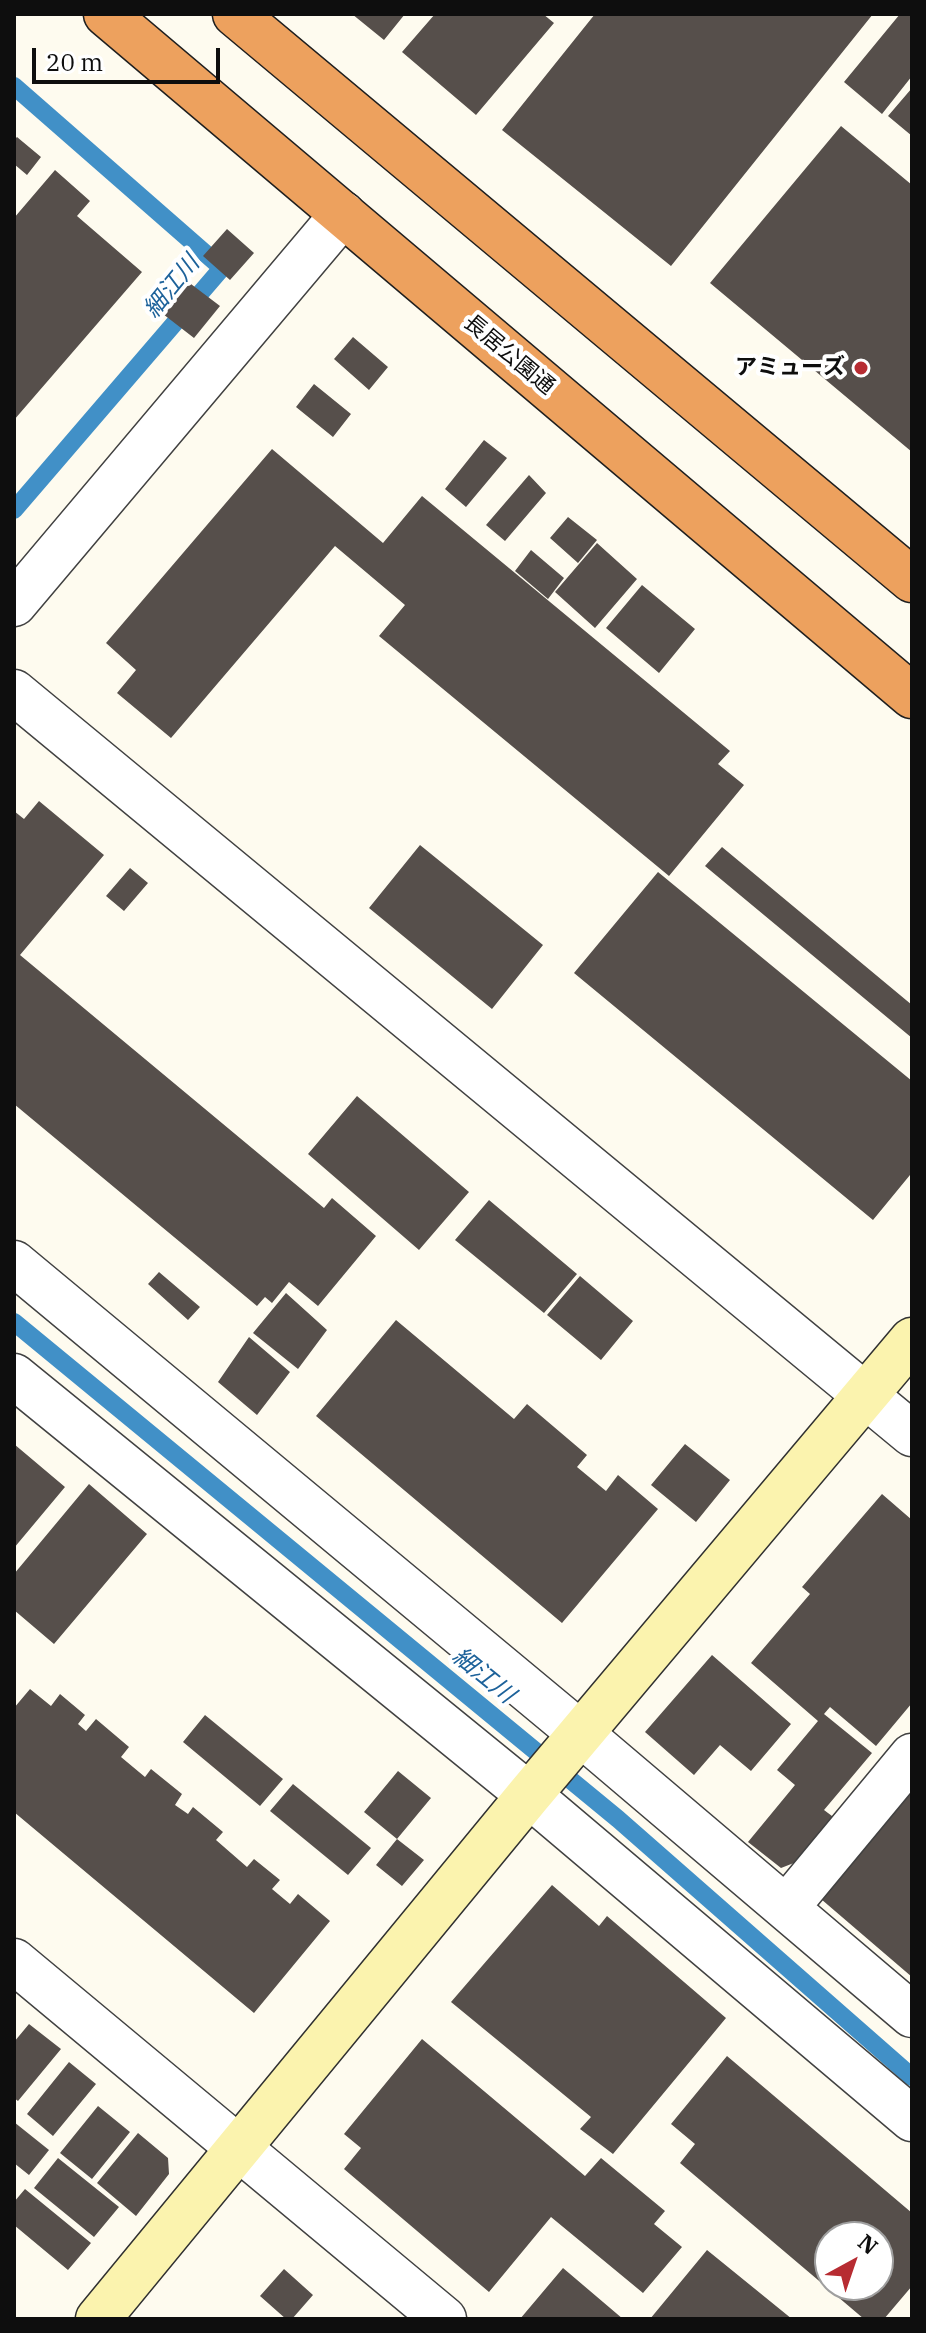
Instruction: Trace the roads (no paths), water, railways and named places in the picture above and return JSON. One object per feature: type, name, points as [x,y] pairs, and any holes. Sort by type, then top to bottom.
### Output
[{"type":"highway","name":"長居公園通","points":[[106,14],[912,696]]},
{"type":"highway","points":[[235,14],[912,580]]},
{"type":"street","points":[[14,604],[343,214]]},
{"type":"street","points":[[14,692],[912,1434]]},
{"type":"street","points":[[14,1263],[581,1734],[912,2015]]},
{"type":"street","points":[[98,2319],[529,1795],[912,1340]]},
{"type":"street","points":[[14,1376],[529,1795],[912,2119]]},
{"type":"street","points":[[786,1908],[912,1756]]},
{"type":"street","points":[[14,1961],[444,2319]]},
{"type":"waterway","name":"細江川","points":[[14,86],[222,268],[14,510]]},
{"type":"waterway","name":"細江川","points":[[14,1322],[618,1819],[912,2077]]},
{"type":"place","name":"アミューズ","points":[[861,368]]}]
